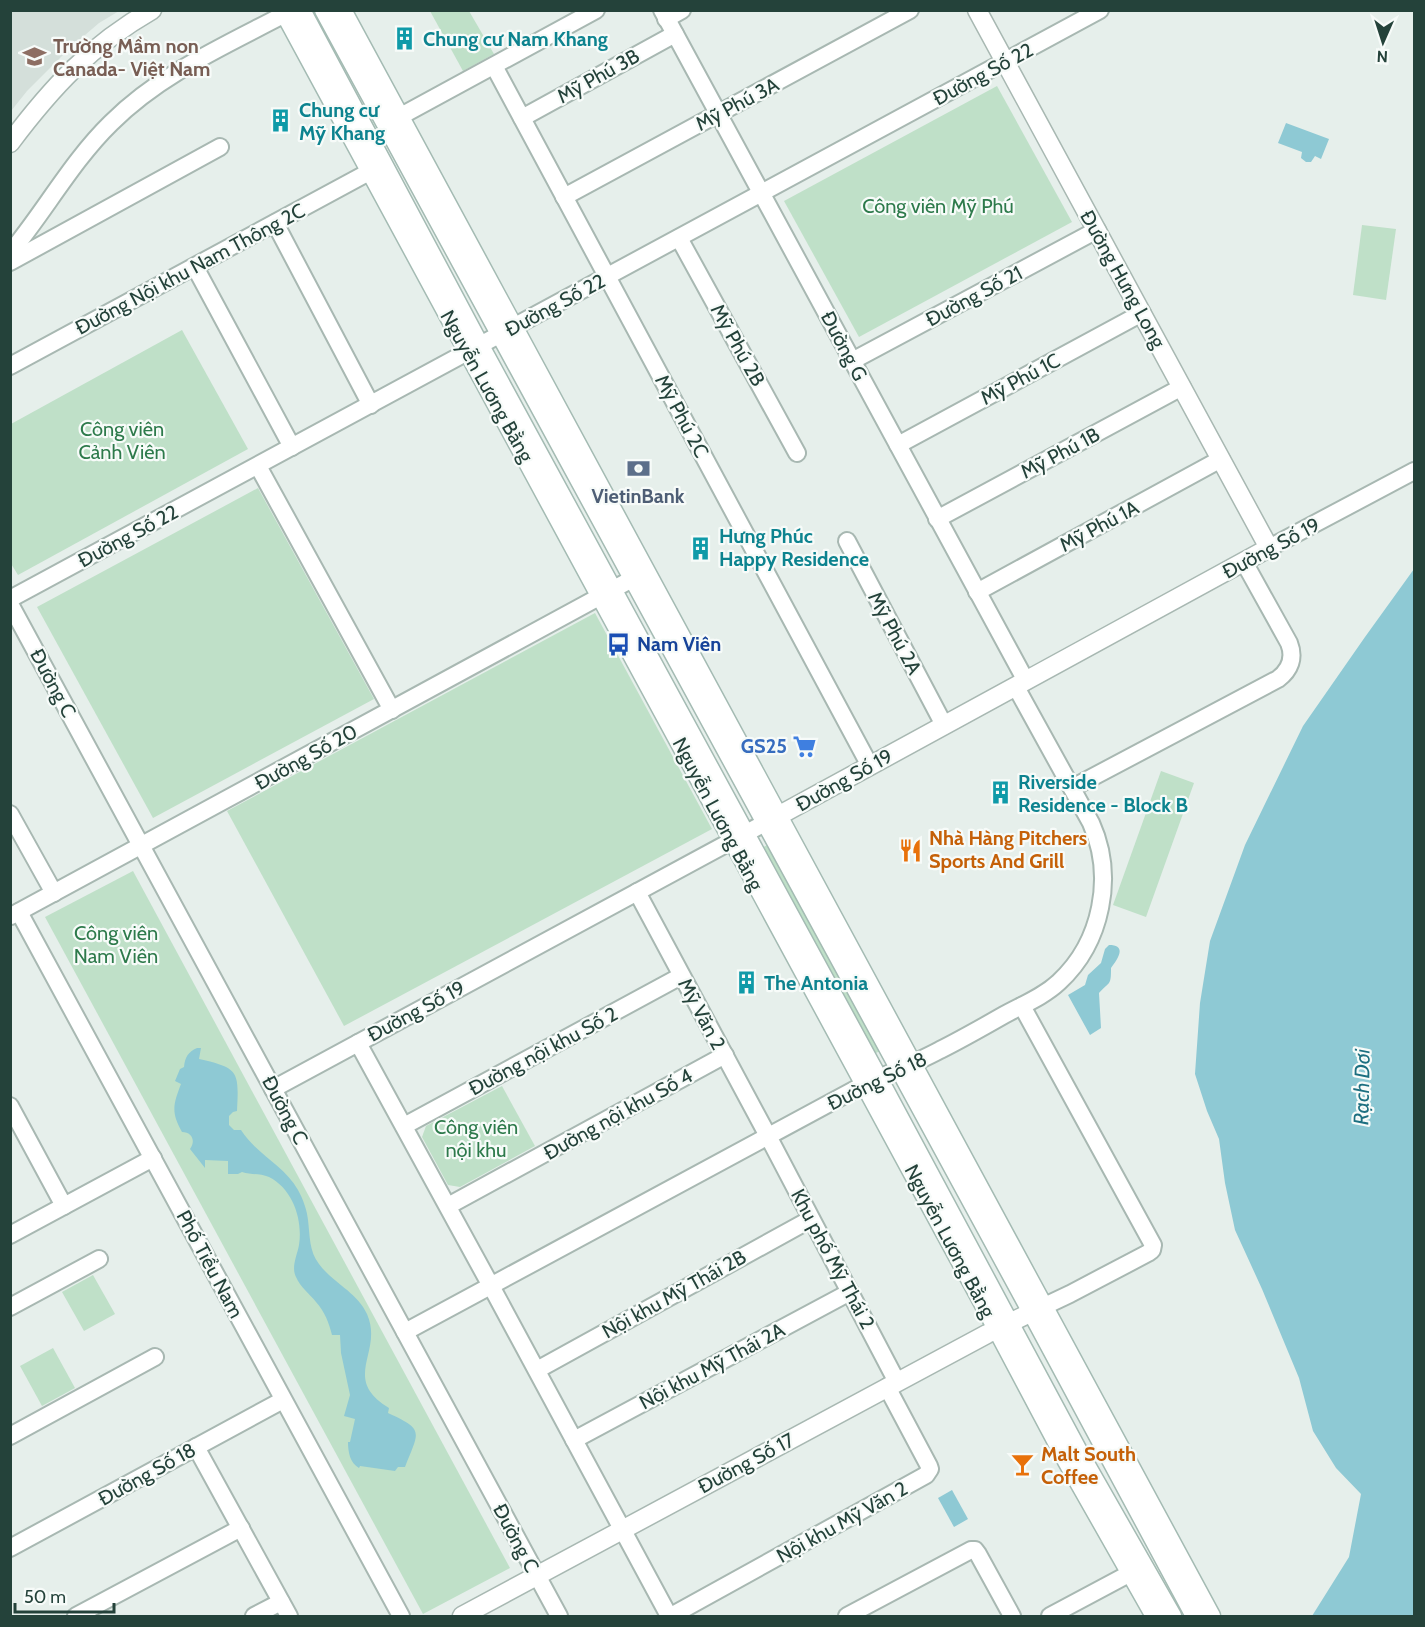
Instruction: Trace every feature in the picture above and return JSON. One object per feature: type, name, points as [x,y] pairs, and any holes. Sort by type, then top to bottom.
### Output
[{"type":"main road","points":[[10,143],[62,79],[97,47],[152,10]]},
{"type":"main road","name":"Nguyễn Lương Bằng","points":[[324,10],[393,120]]},
{"type":"main road","name":"Nguyễn Lương Bằng","points":[[342,10],[393,120],[1205,1616]]},
{"type":"main road","name":"Đường Hưng Long","points":[[977,10],[1269,548]]},
{"type":"main road","name":"Nguyễn Lương Bằng","points":[[290,12],[369,172],[474,349]]},
{"type":"main road","name":"Nguyễn Lương Bằng","points":[[290,12],[1003,1326],[1079,1454],[1137,1570],[1155,1617]]},
{"type":"main road","name":"Đường Số 19","points":[[772,819],[1269,548]]},
{"type":"main road","name":"Đường Số 17","points":[[462,1617],[892,1385],[1038,1310]]},
{"type":"main road","name":"Nguyễn Lương Bằng","points":[[1137,1570],[1172,1617]]},
{"type":"street","points":[[393,120],[596,10]]},
{"type":"street","points":[[664,15],[682,10]]},
{"type":"street","name":"Mỹ Phú 3A","points":[[564,197],[910,10]]},
{"type":"street","name":"Đường Số 22","points":[[10,599],[1100,10]]},
{"type":"street","points":[[10,253],[97,138],[139,97],[190,64],[290,12]]},
{"type":"street","name":"Đường G","points":[[664,15],[977,592],[1021,684]]},
{"type":"street","name":"Mỹ Phú 3B","points":[[522,118],[675,34]]},
{"type":"street","name":"Mỹ Phú 2C","points":[[494,66],[870,766]]},
{"type":"street","points":[[10,262],[220,147]]},
{"type":"street","name":"Đường Nội khu Nam Thông 2C","points":[[10,366],[369,172]]},
{"type":"street","points":[[275,223],[370,405]]},
{"type":"street","name":"Đường Số 21","points":[[852,361],[1097,230]]},
{"type":"street","name":"Mỹ Phú 2B","points":[[679,238],[797,453]]},
{"type":"street","points":[[195,267],[292,447]]},
{"type":"street","name":"Mỹ Phú 1C","points":[[898,445],[1142,313]]},
{"type":"street","name":"Mỹ Phú 1B","points":[[938,519],[1182,387]]},
{"type":"street","name":"Mỹ Phú 1A","points":[[977,592],[1221,459]]},
{"type":"street","points":[[258,466],[392,710]]},
{"type":"street","name":"Đường Số 19","points":[[1269,548],[1414,471]]},
{"type":"street","name":"Mỹ Phú 2A","points":[[847,541],[944,725]]},
{"type":"street","points":[[1072,788],[1278,680],[1288,670],[1292,656],[1289,643],[1244,562]]},
{"type":"street","name":"Đường Số 20","points":[[15,914],[640,575]]},
{"type":"street","name":"Đường C","points":[[10,604],[559,1617]]},
{"type":"street","name":"Đường Số 18","points":[[405,1332],[872,1081],[939,1051],[1047,992],[1058,983],[1082,952],[1100,911],[1103,880],[1100,847],[1091,823],[1021,684]]},
{"type":"street","points":[[10,814],[54,893]]},
{"type":"street","name":"Đường Số 19","points":[[273,1089],[772,819]]},
{"type":"street","name":"Mỹ Văn 2","points":[[637,892],[768,1136]]},
{"type":"street","name":"Phố Tiểu Nam","points":[[15,914],[153,1158],[401,1617]]},
{"type":"street","name":"Đường nội khu Số 2","points":[[404,1126],[681,976]]},
{"type":"street","points":[[1022,1006],[1153,1245],[1152,1250],[1148,1253],[1038,1310]]},
{"type":"street","points":[[358,1043],[670,1617]]},
{"type":"street","name":"Đường nội khu Số 4","points":[[448,1206],[724,1055]]},
{"type":"street","points":[[10,1107],[15,1125],[64,1206]]},
{"type":"street","name":"Khu phố Mỹ Thái 2","points":[[768,1136],[850,1292],[892,1385]]},
{"type":"street","points":[[10,1235],[153,1158]]},
{"type":"street","name":"Nội khu Mỹ Thái 2B","points":[[537,1370],[812,1219]]},
{"type":"street","points":[[10,1307],[99,1259]]},
{"type":"street","name":"Nội khu Mỹ Thái 2A","points":[[574,1440],[850,1292]]},
{"type":"street","points":[[10,1436],[155,1357]]},
{"type":"street","name":"Nội khu Mỹ Văn 2","points":[[670,1617],[926,1475],[930,1469],[929,1466],[892,1385]]},
{"type":"street","name":"Đường Số 18","points":[[10,1548],[283,1400]]},
{"type":"street","points":[[196,1447],[285,1609],[254,1617]]},
{"type":"street","points":[[76,1617],[241,1528]]},
{"type":"street","points":[[847,1617],[971,1550],[975,1550],[1012,1617]]},
{"type":"street","points":[[1050,1617],[1137,1570]]},
{"type":"shaded area","name":"Trường Mầm non Canada- Việt Nam","points":[[11,10],[119,11],[99,23],[71,47],[27,91],[11,111]]},
{"type":"green space","points":[[430,11],[469,11],[494,54],[463,71]]},
{"type":"green space","name":"Công viên Mỹ Phú","points":[[997,86],[1072,222],[859,337],[784,201]]},
{"type":"green space","points":[[1362,225],[1396,229],[1386,300],[1353,295]]},
{"type":"green space","name":"Công viên Cảnh Viên","points":[[182,330],[248,449],[18,575],[10,562],[11,424]]},
{"type":"green space","points":[[258,488],[374,699],[153,818],[37,607]]},
{"type":"green space","points":[[595,613],[712,829],[344,1026],[227,811]]},
{"type":"green space","points":[[1161,771],[1194,783],[1146,917],[1113,905]]},
{"type":"green space","points":[[768,845],[880,1051],[874,1054],[762,849]]},
{"type":"green space","name":"Công viên Nam Viên","points":[[133,871],[510,1568],[423,1614],[45,917]]},
{"type":"green space","name":"Công viên nội khu","points":[[502,1086],[535,1146],[460,1187],[448,1185],[422,1137],[426,1126]]},
{"type":"green space","points":[[93,1275],[115,1314],[84,1331],[62,1292]]},
{"type":"green space","points":[[53,1348],[75,1388],[42,1406],[20,1366]]},
{"type":"water","points":[[1286,123],[1329,139],[1321,159],[1315,156],[1311,162],[1306,162],[1301,158],[1302,152],[1278,143]]},
{"type":"water","name":"Rạch Dơi","points":[[1414,569],[1414,1616],[1312,1616],[1349,1557],[1361,1494],[1336,1468],[1313,1431],[1299,1378],[1235,1230],[1219,1139],[1195,1074],[1200,1003],[1210,941],[1245,845],[1303,726]]},
{"type":"water","points":[[1109,945],[1118,947],[1120,950],[1111,968],[1109,983],[1099,993],[1101,1028],[1090,1035],[1068,995],[1085,985],[1088,975],[1101,963],[1105,949]]},
{"type":"water","points":[[197,1048],[201,1048],[199,1059],[222,1065],[234,1073],[238,1087],[237,1111],[229,1116],[229,1125],[234,1130],[241,1130],[254,1146],[292,1181],[306,1208],[313,1254],[325,1271],[363,1306],[367,1314],[371,1328],[371,1341],[365,1375],[367,1386],[375,1397],[389,1408],[388,1413],[408,1424],[416,1433],[416,1439],[405,1467],[398,1467],[395,1471],[360,1466],[359,1468],[350,1457],[348,1442],[350,1442],[355,1419],[344,1416],[350,1395],[341,1353],[340,1335],[332,1335],[322,1310],[300,1284],[295,1273],[294,1265],[300,1235],[298,1216],[290,1197],[277,1182],[269,1177],[242,1172],[228,1174],[228,1161],[205,1160],[205,1168],[190,1149],[193,1143],[192,1138],[182,1132],[176,1119],[175,1103],[181,1084],[175,1081],[188,1055]]},
{"type":"water","points":[[952,1490],[968,1519],[954,1527],[938,1498]]},
{"type":"place","name":"Chung cư Nam Khang","points":[[405,39]]},
{"type":"place","name":"Trường Mầm non Canada- Việt Nam","points":[[35,57]]},
{"type":"place","name":"Chung cư Mỹ Khang","points":[[281,121]]},
{"type":"place","name":"VietinBank","points":[[638,469]]},
{"type":"place","name":"Hưng Phúc Happy Residence","points":[[701,548]]},
{"type":"place","name":"Nam Viên","points":[[619,644]]},
{"type":"place","name":"GS25","points":[[805,746]]},
{"type":"place","name":"Riverside Residence - Block B","points":[[1000,793]]},
{"type":"place","name":"Nhà Hàng Pitchers Sports And Grill","points":[[911,850]]},
{"type":"place","name":"The Antonia","points":[[746,983]]},
{"type":"place","name":"Malt South Coffee","points":[[1023,1465]]}]
